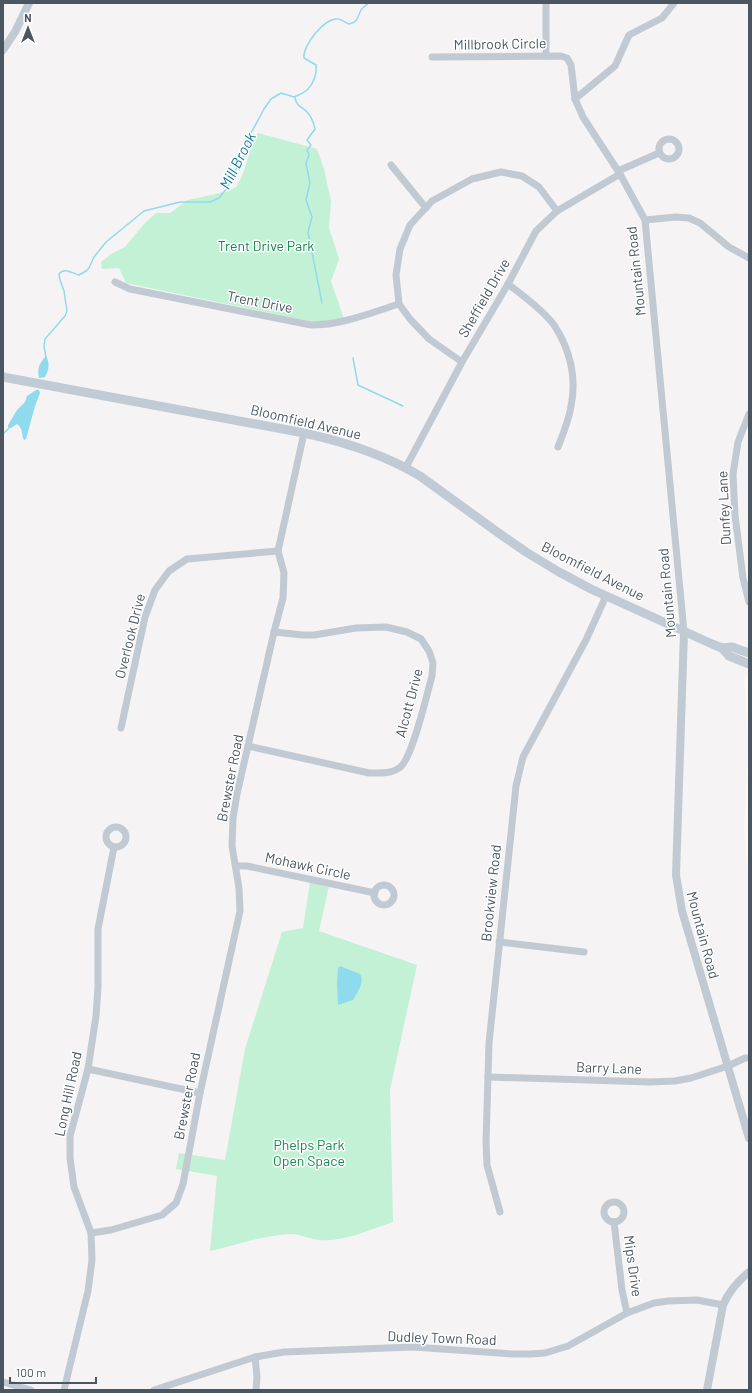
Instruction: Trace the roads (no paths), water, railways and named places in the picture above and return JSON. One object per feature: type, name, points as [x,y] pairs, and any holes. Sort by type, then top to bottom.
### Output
[{"type":"main road","name":"Bloomfield Avenue","points":[[3,377],[304,433],[332,439],[365,449],[406,467],[526,552],[565,575],[606,596],[722,648],[729,656],[749,664]]},
{"type":"main road","name":"Bloomfield Avenue","points":[[722,648],[732,647],[749,652]]},
{"type":"street","points":[[3,50],[15,32],[29,3]]},
{"type":"street","points":[[546,3],[546,56]]},
{"type":"street","points":[[575,99],[615,66],[629,35],[662,18],[674,3]]},
{"type":"street","name":"Millbrook Circle","points":[[432,57],[561,56],[567,58]]},
{"type":"street","name":"Mountain Road","points":[[567,58],[570,65],[575,99],[583,117],[619,173],[645,220],[684,632],[676,875],[682,911],[749,1138]]},
{"type":"street","name":"Sheffield Drive","points":[[406,467],[462,362],[508,284],[536,231],[557,211],[619,173],[659,153]]},
{"type":"street","points":[[391,164],[426,208]]},
{"type":"street","points":[[462,362],[429,339],[410,319],[399,304],[396,275],[400,249],[410,225],[432,201],[472,179],[501,172],[522,176],[539,187],[557,211]]},
{"type":"street","points":[[645,220],[676,217],[689,218],[700,223],[729,247],[749,258]]},
{"type":"street","name":"Trent Drive","points":[[115,282],[130,289],[311,324],[324,325],[343,322],[399,304]]},
{"type":"street","points":[[508,284],[531,302],[553,324],[566,347],[573,374],[571,406],[558,447]]},
{"type":"street","name":"Dunfey Lane","points":[[749,414],[738,442],[733,474],[735,515],[743,578],[749,602]]},
{"type":"street","name":"Brewster Road","points":[[91,1233],[111,1230],[162,1215],[176,1203],[183,1184],[200,1094],[240,911],[239,888],[232,846],[233,818],[237,794],[283,598],[284,573],[278,551],[304,433]]},
{"type":"street","name":"Overlook Drive","points":[[121,728],[145,617],[155,590],[169,571],[187,559],[278,551]]},
{"type":"street","name":"Brookview Road","points":[[500,1212],[487,1165],[486,1142],[489,1043],[516,786],[523,757],[586,640],[606,596]]},
{"type":"street","name":"Alcott Drive","points":[[248,746],[369,773],[386,773],[400,768],[409,755],[432,676],[433,663],[430,651],[421,639],[407,632],[386,627],[356,628],[314,635],[274,632]]},
{"type":"street","name":"Long Hill Road","points":[[64,1390],[88,1291],[92,1260],[91,1233],[74,1188],[70,1158],[70,1136],[88,1069],[96,1016],[98,986],[98,929],[114,847]]},
{"type":"street","name":"Mohawk Circle","points":[[236,866],[246,866],[375,893]]},
{"type":"street","points":[[499,942],[584,952]]},
{"type":"street","name":"Barry Lane","points":[[488,1077],[650,1082],[669,1081],[691,1078],[749,1058]]},
{"type":"street","points":[[88,1069],[200,1094]]},
{"type":"street","name":"Mips Drive","points":[[614,1222],[622,1290],[627,1314]]},
{"type":"street","points":[[707,1390],[723,1305],[728,1294],[737,1282],[749,1272]]},
{"type":"street","name":"Dudley Town Road","points":[[157,1390],[255,1357],[284,1352],[413,1347],[531,1354],[557,1350],[568,1346],[627,1314],[654,1304],[668,1301],[697,1300],[723,1305]]},
{"type":"street","points":[[255,1357],[257,1377],[256,1390]]},
{"type":"street","points":[[3,1382],[31,1390]]},
{"type":"water","points":[[46,356],[48,364],[47,372],[45,377],[39,378],[39,366]]},
{"type":"water","points":[[36,390],[39,390],[40,393],[26,439],[24,440],[22,430],[17,424],[11,428],[8,427],[8,425],[17,410],[25,402],[27,396]]},
{"type":"water","points":[[340,966],[360,974],[362,981],[353,1000],[338,1005],[337,982],[338,968]]},
{"type":"waterway","name":"Mill Brook","points":[[46,357],[44,346],[45,339],[65,316],[67,311],[64,291],[59,274],[66,271],[79,275],[86,271],[94,257],[106,242],[144,211],[180,202],[210,202],[219,198],[227,188],[245,154],[250,135],[271,99],[281,93],[294,97],[308,89],[312,84],[316,65],[304,58],[304,53],[315,33],[321,27],[333,20],[339,19],[349,24],[355,22],[362,9],[369,3]]},
{"type":"waterway","points":[[295,98],[298,105],[310,116],[315,129],[307,140],[311,145],[307,150],[309,155],[306,163],[310,183],[306,200],[312,217],[308,232],[322,303]]},
{"type":"waterway","points":[[353,358],[358,385],[403,406]]},
{"type":"waterway","name":"Mill Brook","points":[[3,434],[10,427]]},
{"type":"park label","name":"Trent Drive Park","points":[[266,246]]},
{"type":"park label","name":"Phelps Park Open Space","points":[[309,1154]]}]
